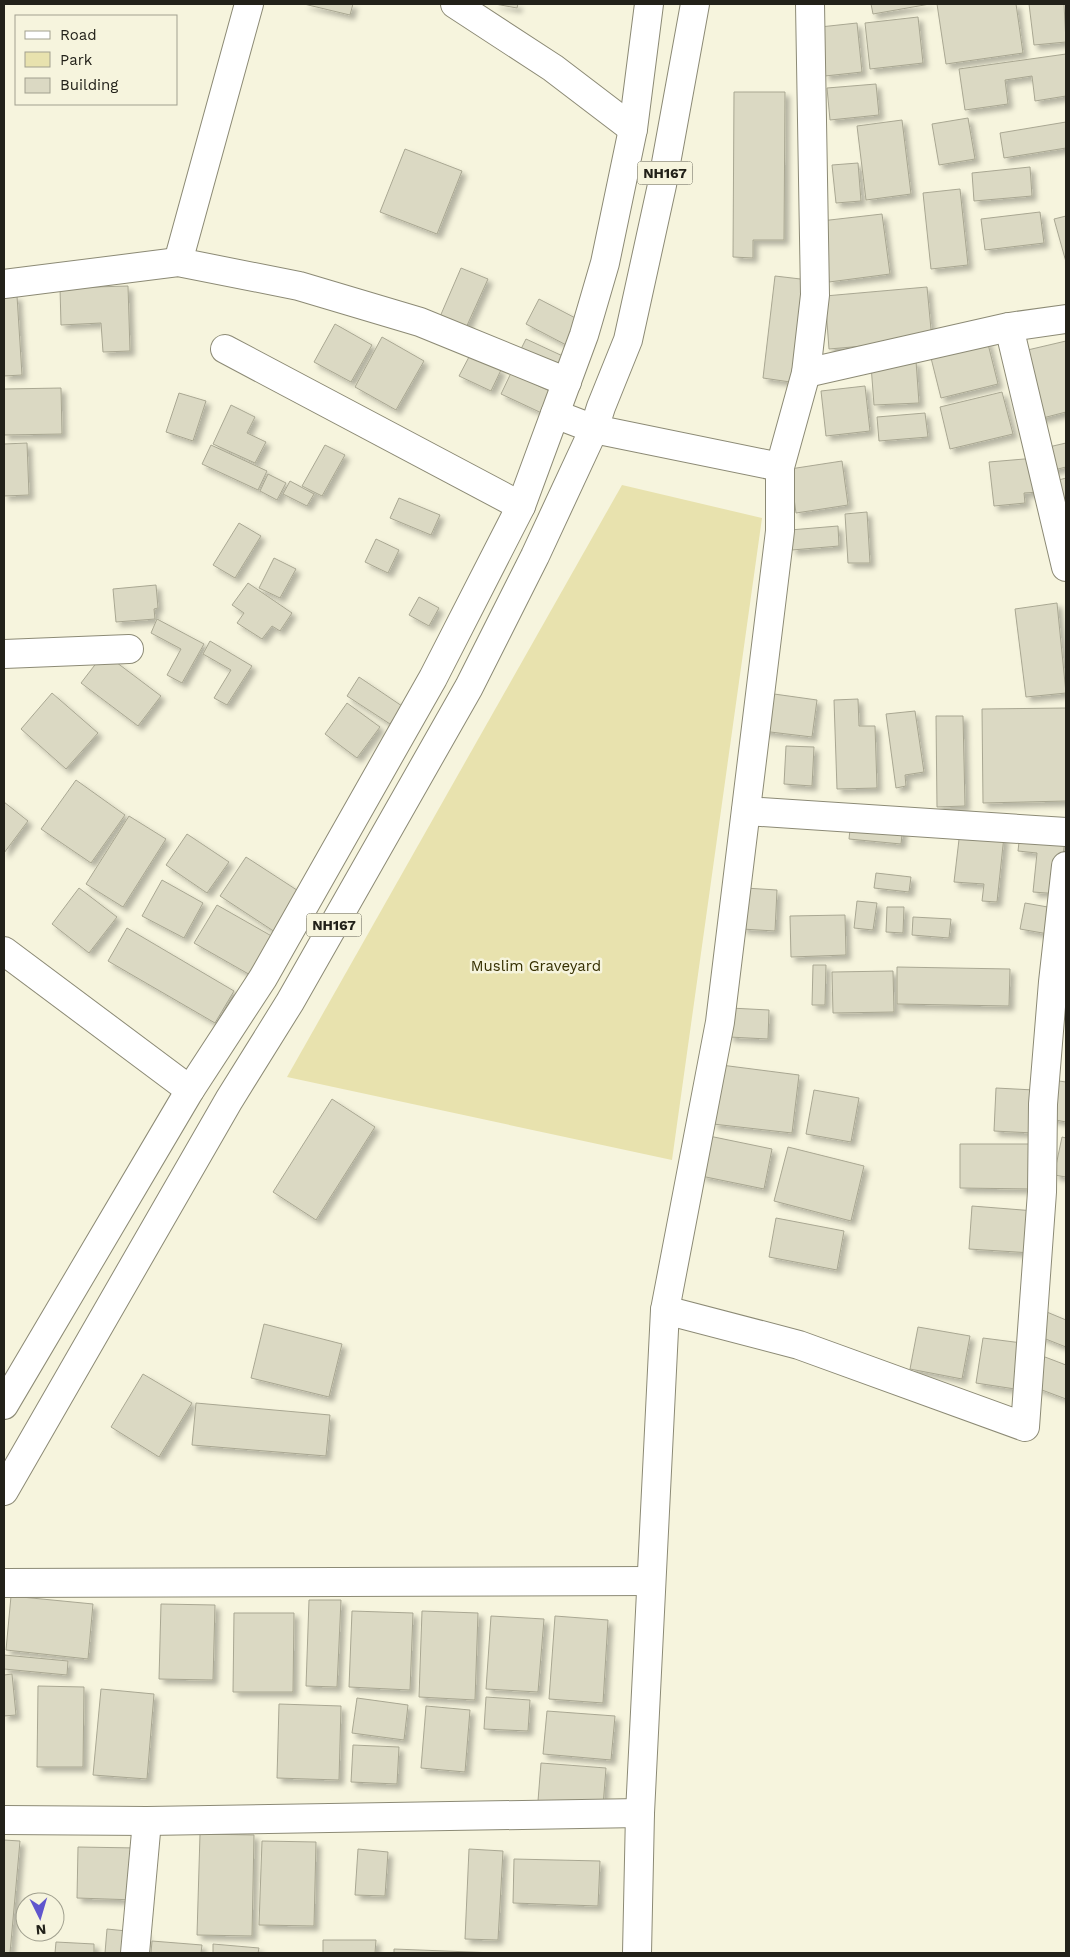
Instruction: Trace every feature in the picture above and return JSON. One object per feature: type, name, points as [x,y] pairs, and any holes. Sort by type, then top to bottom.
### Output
[{"type":"main road","points":[[178,262],[249,4]]},
{"type":"main road","points":[[454,4],[553,68],[633,128]]},
{"type":"main road","name":"NH167","points":[[4,1405],[190,1090],[263,978],[433,678],[521,506],[567,382],[605,263],[633,128],[649,4]]},
{"type":"main road","name":"NH167","points":[[4,1491],[224,1109],[290,1002],[470,687],[535,556],[594,429],[628,340],[662,185],[695,4]]},
{"type":"main road","points":[[637,1953],[640,1814],[665,1310],[720,1022],[780,531],[780,467],[806,374],[815,295],[810,4]]},
{"type":"main road","points":[[4,284],[178,262],[299,286],[420,322],[567,382]]},
{"type":"main road","points":[[806,374],[1010,327],[1066,319]]},
{"type":"main road","points":[[1010,327],[1066,567]]},
{"type":"main road","points":[[225,350],[521,506]]},
{"type":"main road","points":[[555,414],[594,429],[780,467]]},
{"type":"main road","points":[[4,654],[129,649]]},
{"type":"main road","points":[[746,811],[1066,832]]},
{"type":"main road","points":[[665,1310],[799,1345],[1025,1427],[1042,1192],[1043,1104],[1052,982],[1066,866]]},
{"type":"main road","points":[[4,951],[190,1090]]},
{"type":"main road","points":[[4,1583],[651,1582]]},
{"type":"main road","points":[[4,1820],[147,1822],[640,1814]]},
{"type":"main road","points":[[135,1953],[147,1822]]},
{"type":"green space","name":"Muslim Graveyard","points":[[622,485],[762,518],[672,1160],[287,1077]]},
{"type":"building","points":[[304,4],[353,4],[350,15]]},
{"type":"building","points":[[495,4],[518,4],[517,8]]},
{"type":"building","points":[[871,4],[930,4],[873,14]]},
{"type":"building","points":[[937,4],[1016,4],[1023,53],[946,64]]},
{"type":"building","points":[[1029,4],[1064,4],[1066,42],[1034,45]]},
{"type":"building","points":[[918,17],[923,63],[870,69],[865,23]]},
{"type":"building","points":[[857,23],[862,72],[825,76],[820,27]]},
{"type":"building","points":[[1066,54],[1066,96],[1035,101],[1032,76],[1005,80],[1008,104],[965,110],[959,69]]},
{"type":"building","points":[[876,84],[879,115],[830,120],[827,88]]},
{"type":"building","points":[[734,92],[785,92],[784,240],[753,240],[753,258],[733,257]]},
{"type":"building","points":[[968,118],[975,159],[939,165],[932,124]]},
{"type":"building","points":[[902,120],[911,194],[866,200],[857,126]]},
{"type":"building","points":[[1066,122],[1066,148],[1004,158],[1000,133]]},
{"type":"building","points":[[405,149],[462,171],[437,234],[380,212]]},
{"type":"building","points":[[858,163],[861,201],[836,203],[832,165]]},
{"type":"building","points":[[1030,167],[1032,196],[974,201],[972,173]]},
{"type":"building","points":[[960,189],[968,265],[931,269],[923,193]]},
{"type":"building","points":[[1040,212],[1044,243],[985,250],[981,219]]},
{"type":"building","points":[[882,214],[890,274],[829,282],[821,221]]},
{"type":"building","points":[[1066,216],[1066,262],[1054,219]]},
{"type":"building","points":[[461,268],[488,279],[465,330],[439,319]]},
{"type":"building","points":[[775,276],[809,280],[797,383],[763,378]]},
{"type":"building","points":[[128,286],[130,351],[103,352],[101,323],[61,325],[60,288]]},
{"type":"building","points":[[927,287],[932,340],[829,349],[825,296]]},
{"type":"building","points":[[17,296],[22,375],[4,376],[4,297]]},
{"type":"building","points":[[539,299],[583,322],[570,347],[526,324]]},
{"type":"building","points":[[335,324],[372,345],[351,382],[314,362]]},
{"type":"building","points":[[382,337],[424,361],[396,410],[355,387]]},
{"type":"building","points":[[526,339],[567,358],[555,385],[513,365]]},
{"type":"building","points":[[987,340],[998,384],[941,398],[930,354]]},
{"type":"building","points":[[1066,341],[1066,412],[1035,420],[1019,352]]},
{"type":"building","points":[[470,355],[501,370],[491,391],[459,376]]},
{"type":"building","points":[[916,361],[919,403],[874,405],[871,365]]},
{"type":"building","points":[[511,373],[558,395],[548,416],[501,394]]},
{"type":"building","points":[[865,386],[870,431],[826,436],[821,391]]},
{"type":"building","points":[[61,388],[62,434],[4,435],[4,389]]},
{"type":"building","points":[[1002,392],[1013,434],[950,449],[940,407]]},
{"type":"building","points":[[179,393],[206,401],[193,441],[166,432]]},
{"type":"building","points":[[231,405],[255,417],[247,433],[266,442],[255,463],[213,444]]},
{"type":"building","points":[[925,413],[928,437],[879,441],[877,417]]},
{"type":"building","points":[[27,443],[29,495],[4,496],[4,444]]},
{"type":"building","points":[[1066,443],[1066,467],[1046,472],[1040,449]]},
{"type":"building","points":[[211,445],[267,471],[258,490],[202,464]]},
{"type":"building","points":[[325,445],[345,455],[322,496],[302,486]]},
{"type":"building","points":[[1036,458],[1039,492],[1024,493],[1025,503],[994,506],[989,462]]},
{"type":"building","points":[[842,461],[848,505],[796,513],[790,469]]},
{"type":"building","points":[[268,474],[286,483],[277,500],[260,491]]},
{"type":"building","points":[[1066,478],[1066,543],[1051,482]]},
{"type":"building","points":[[290,481],[314,494],[307,506],[283,494]]},
{"type":"building","points":[[399,498],[440,515],[431,535],[390,518]]},
{"type":"building","points":[[867,512],[870,563],[848,563],[845,514]]},
{"type":"building","points":[[239,523],[261,536],[235,578],[213,565]]},
{"type":"building","points":[[838,526],[839,546],[792,550],[790,530]]},
{"type":"building","points":[[376,539],[399,550],[388,573],[365,562]]},
{"type":"building","points":[[274,558],[296,569],[280,598],[259,588]]},
{"type":"building","points":[[248,583],[292,613],[280,631],[272,626],[262,639],[237,623],[244,613],[232,605]]},
{"type":"building","points":[[156,585],[158,608],[154,609],[155,619],[116,622],[113,589]]},
{"type":"building","points":[[419,597],[439,608],[429,626],[409,615]]},
{"type":"building","points":[[1057,603],[1066,693],[1026,697],[1015,609]]},
{"type":"building","points":[[157,619],[204,644],[182,683],[167,675],[181,649],[151,633]]},
{"type":"building","points":[[210,641],[252,666],[227,705],[214,698],[231,670],[203,654]]},
{"type":"building","points":[[104,653],[161,696],[138,726],[81,683]]},
{"type":"building","points":[[359,677],[402,706],[390,724],[347,696]]},
{"type":"building","points":[[52,693],[98,733],[66,769],[21,729]]},
{"type":"building","points":[[767,693],[817,700],[812,737],[762,731]]},
{"type":"building","points":[[858,699],[859,726],[875,726],[877,788],[837,789],[834,700]]},
{"type":"building","points":[[347,703],[380,727],[357,758],[325,734]]},
{"type":"building","points":[[1066,708],[1066,801],[983,803],[982,709]]},
{"type":"building","points":[[915,711],[924,772],[905,775],[906,786],[896,788],[886,714]]},
{"type":"building","points":[[936,716],[963,716],[965,806],[937,807]]},
{"type":"building","points":[[786,746],[814,747],[812,786],[784,784]]},
{"type":"building","points":[[76,780],[125,815],[91,863],[41,829]]},
{"type":"building","points":[[4,802],[28,821],[4,853]]},
{"type":"building","points":[[129,816],[166,839],[123,907],[86,884]]},
{"type":"building","points":[[851,820],[903,825],[901,844],[849,839]]},
{"type":"building","points":[[960,831],[1004,836],[997,902],[982,901],[984,884],[954,882]]},
{"type":"building","points":[[1020,833],[1065,836],[1060,894],[1033,892],[1037,853],[1018,851]]},
{"type":"building","points":[[187,834],[229,862],[207,893],[166,865]]},
{"type":"building","points":[[246,857],[303,894],[278,934],[220,896]]},
{"type":"building","points":[[876,873],[911,877],[909,892],[874,888]]},
{"type":"building","points":[[162,880],[203,903],[184,938],[142,916]]},
{"type":"building","points":[[79,888],[117,917],[89,953],[52,924]]},
{"type":"building","points":[[745,888],[777,890],[775,931],[742,929]]},
{"type":"building","points":[[857,901],[877,903],[873,930],[854,928]]},
{"type":"building","points":[[1025,903],[1059,909],[1054,935],[1020,929]]},
{"type":"building","points":[[217,905],[275,938],[252,976],[194,943]]},
{"type":"building","points":[[887,907],[904,907],[903,933],[886,932]]},
{"type":"building","points":[[845,915],[846,955],[791,957],[790,916]]},
{"type":"building","points":[[913,917],[951,919],[949,938],[912,935]]},
{"type":"building","points":[[127,928],[234,991],[215,1023],[108,961]]},
{"type":"building","points":[[813,965],[826,965],[825,1005],[812,1005]]},
{"type":"building","points":[[897,967],[1010,969],[1009,1006],[897,1004]]},
{"type":"building","points":[[893,971],[894,1012],[833,1013],[832,972]]},
{"type":"building","points":[[730,1008],[769,1010],[768,1039],[729,1037]]},
{"type":"building","points":[[721,1065],[799,1075],[792,1133],[713,1124]]},
{"type":"building","points":[[1052,1080],[1066,1082],[1066,1122],[1046,1118]]},
{"type":"building","points":[[996,1088],[1034,1090],[1033,1133],[994,1131]]},
{"type":"building","points":[[814,1090],[859,1098],[851,1142],[806,1134]]},
{"type":"building","points":[[332,1099],[375,1127],[316,1220],[273,1192]]},
{"type":"building","points":[[709,1136],[772,1149],[764,1189],[701,1176]]},
{"type":"building","points":[[1062,1137],[1066,1138],[1066,1177],[1054,1175]]},
{"type":"building","points":[[960,1144],[1032,1144],[1032,1189],[960,1188]]},
{"type":"building","points":[[788,1147],[864,1166],[851,1221],[774,1201]]},
{"type":"building","points":[[972,1206],[1035,1211],[1032,1253],[969,1249]]},
{"type":"building","points":[[776,1218],[844,1231],[837,1270],[769,1257]]},
{"type":"building","points":[[1042,1310],[1066,1320],[1066,1347],[1033,1334]]},
{"type":"building","points":[[264,1324],[342,1344],[329,1397],[251,1378]]},
{"type":"building","points":[[918,1327],[970,1336],[962,1379],[910,1369]]},
{"type":"building","points":[[983,1338],[1022,1343],[1015,1389],[976,1383]]},
{"type":"building","points":[[1045,1357],[1066,1365],[1066,1399],[1034,1387]]},
{"type":"building","points":[[143,1374],[192,1403],[159,1457],[111,1427]]},
{"type":"building","points":[[196,1403],[330,1415],[326,1456],[192,1445]]},
{"type":"building","points":[[11,1596],[93,1604],[88,1659],[6,1650]]},
{"type":"building","points":[[309,1600],[341,1600],[337,1687],[306,1686]]},
{"type":"building","points":[[161,1604],[215,1605],[213,1680],[159,1679]]},
{"type":"building","points":[[352,1611],[413,1613],[410,1690],[349,1687]]},
{"type":"building","points":[[422,1611],[478,1613],[475,1700],[419,1697]]},
{"type":"building","points":[[234,1613],[294,1613],[293,1692],[233,1692]]},
{"type":"building","points":[[491,1616],[544,1619],[538,1692],[486,1689]]},
{"type":"building","points":[[555,1616],[608,1620],[603,1703],[549,1699]]},
{"type":"building","points":[[4,1655],[68,1661],[67,1675],[4,1669]]},
{"type":"building","points":[[12,1674],[16,1715],[4,1716],[4,1675]]},
{"type":"building","points":[[38,1686],[84,1687],[83,1767],[37,1767]]},
{"type":"building","points":[[101,1689],[154,1694],[147,1779],[93,1775]]},
{"type":"building","points":[[486,1697],[530,1700],[528,1731],[484,1729]]},
{"type":"building","points":[[357,1698],[408,1705],[404,1740],[352,1733]]},
{"type":"building","points":[[279,1704],[341,1706],[339,1780],[277,1778]]},
{"type":"building","points":[[426,1706],[470,1710],[465,1772],[421,1768]]},
{"type":"building","points":[[547,1711],[615,1716],[611,1760],[543,1754]]},
{"type":"building","points":[[353,1745],[399,1747],[397,1784],[351,1782]]},
{"type":"building","points":[[541,1763],[606,1768],[603,1806],[538,1801]]},
{"type":"building","points":[[200,1834],[254,1835],[252,1936],[197,1935]]},
{"type":"building","points":[[4,1840],[20,1841],[10,1953],[4,1953]]},
{"type":"building","points":[[262,1841],[316,1842],[314,1926],[259,1925]]},
{"type":"building","points":[[78,1847],[137,1848],[136,1900],[77,1898]]},
{"type":"building","points":[[358,1849],[388,1852],[385,1896],[355,1895]]},
{"type":"building","points":[[469,1849],[503,1851],[498,1940],[465,1939]]},
{"type":"building","points":[[514,1859],[600,1861],[598,1906],[513,1903]]},
{"type":"building","points":[[107,1929],[146,1933],[144,1953],[105,1953]]},
{"type":"building","points":[[323,1940],[376,1940],[375,1953],[323,1953]]},
{"type":"building","points":[[152,1941],[202,1945],[201,1953],[151,1953]]},
{"type":"building","points":[[56,1942],[94,1944],[94,1953],[55,1953]]},
{"type":"building","points":[[213,1944],[259,1948],[258,1953],[213,1953]]},
{"type":"building","points":[[394,1949],[496,1953],[394,1953]]}]
